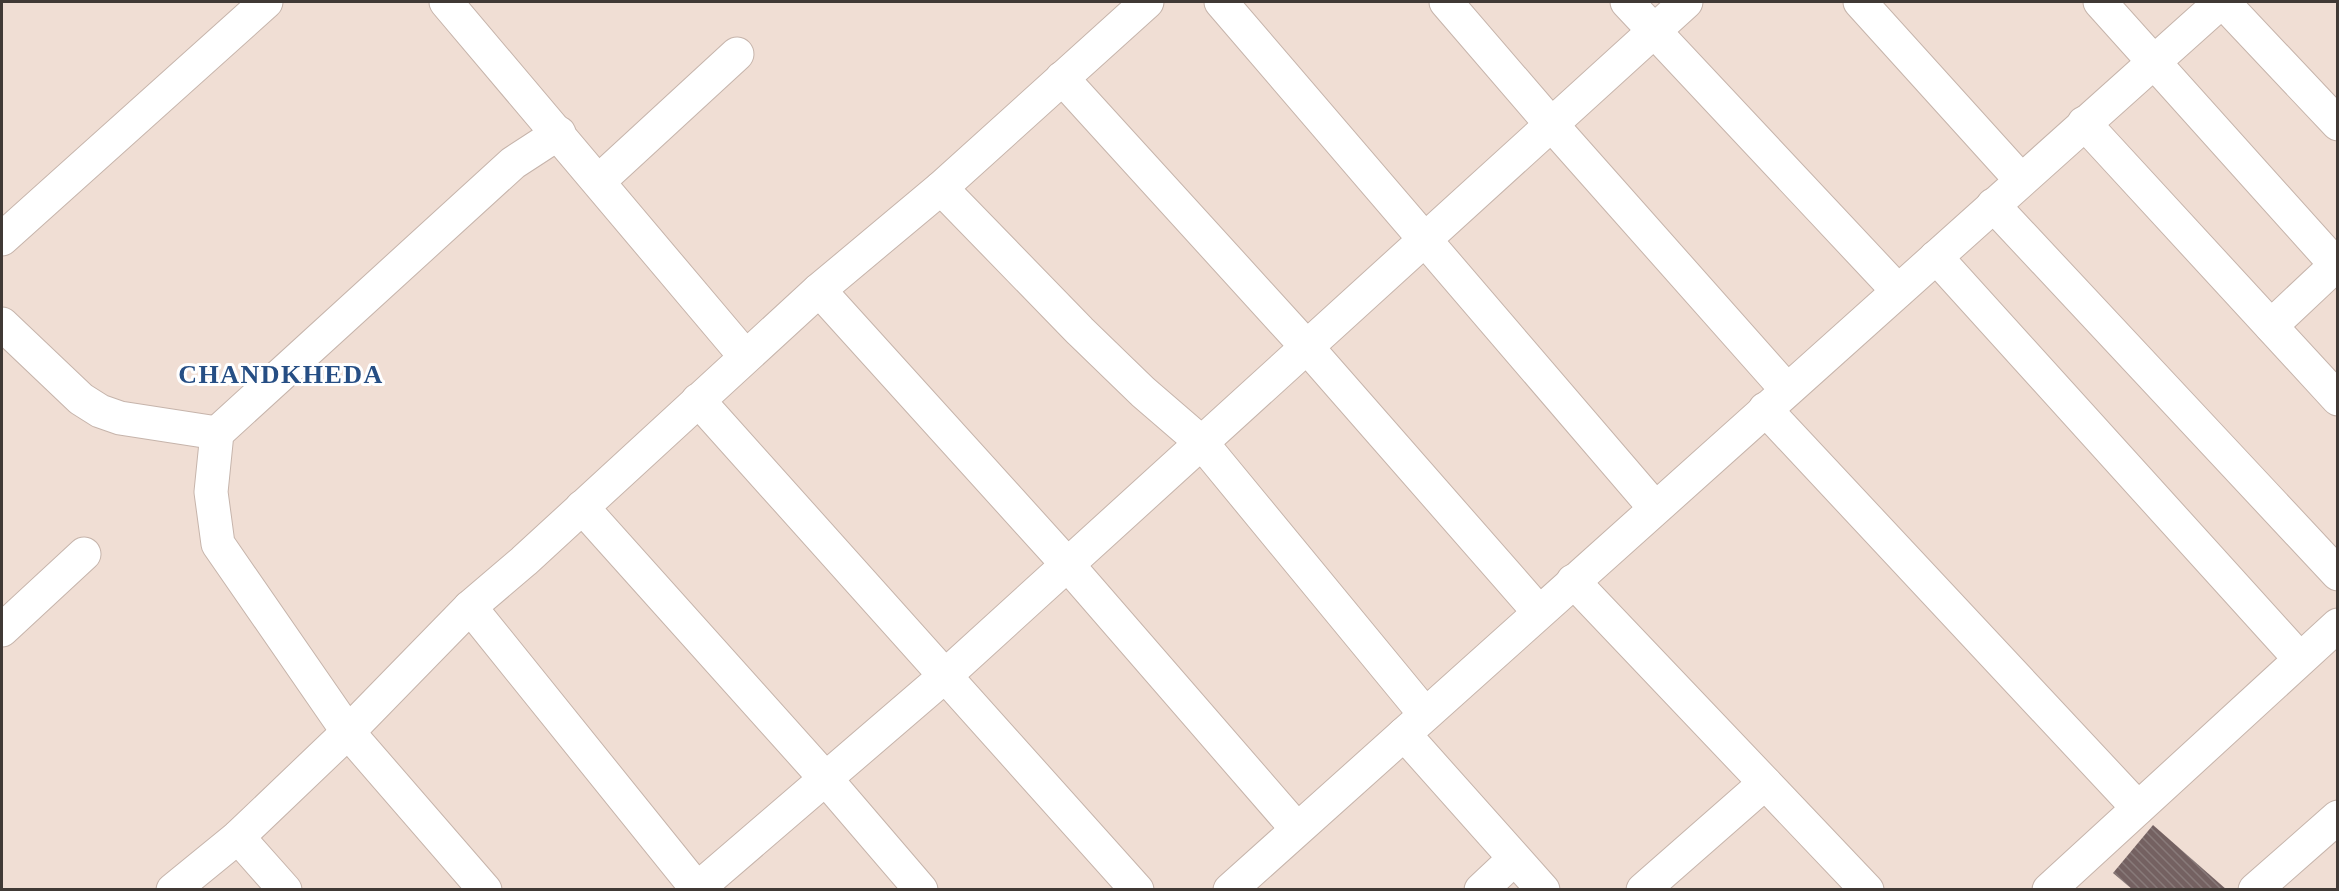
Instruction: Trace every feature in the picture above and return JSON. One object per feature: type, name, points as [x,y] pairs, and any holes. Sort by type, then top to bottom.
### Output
[{"type":"street","points":[[2,238],[266,2]]},
{"type":"street","points":[[446,2],[745,356]]},
{"type":"street","points":[[173,890],[238,837],[348,732],[470,607],[745,356],[819,290],[941,188],[1147,2]]},
{"type":"street","points":[[1221,2],[1655,508]]},
{"type":"street","points":[[1446,2],[1551,124],[1776,400],[2138,808]]},
{"type":"street","points":[[1626,2],[1898,291]]},
{"type":"street","points":[[470,607],[697,889],[945,676],[1686,2]]},
{"type":"street","points":[[1860,2],[2021,180]]},
{"type":"street","points":[[2100,2],[2337,265],[2271,326]]},
{"type":"street","points":[[1246,885],[1297,829],[2154,60],[2222,2],[2337,124]]},
{"type":"street","points":[[599,181],[737,54]]},
{"type":"street","points":[[1062,78],[1306,346],[1539,612]]},
{"type":"street","points":[[2084,123],[2337,399]]},
{"type":"street","points":[[485,890],[348,732],[218,544],[211,492],[217,433],[513,163],[559,133]]},
{"type":"street","points":[[941,188],[1080,331],[1143,392],[1201,442],[1415,724],[1514,859],[1543,890]]},
{"type":"street","points":[[1993,205],[2337,574]]},
{"type":"street","points":[[1936,257],[2300,659]]},
{"type":"street","points":[[819,290],[1067,564],[1297,829]]},
{"type":"street","points":[[2,324],[81,399],[100,411],[120,418],[217,433]]},
{"type":"street","points":[[698,400],[1137,890]]},
{"type":"street","points":[[582,507],[825,778],[921,890]]},
{"type":"street","points":[[2,630],[84,554]]},
{"type":"street","points":[[1573,581],[1867,890]]},
{"type":"street","points":[[2049,890],[2337,625]]},
{"type":"street","points":[[1643,890],[1765,783]]},
{"type":"street","points":[[2255,890],[2337,817]]},
{"type":"street","points":[[238,837],[285,890]]},
{"type":"street","points":[[1481,890],[1514,859]]},
{"type":"building","points":[[2153,825],[2227,890],[2133,890],[2113,873]]},
{"type":"district","name":"CHANDKHEDA","points":[[281,374]]}]
